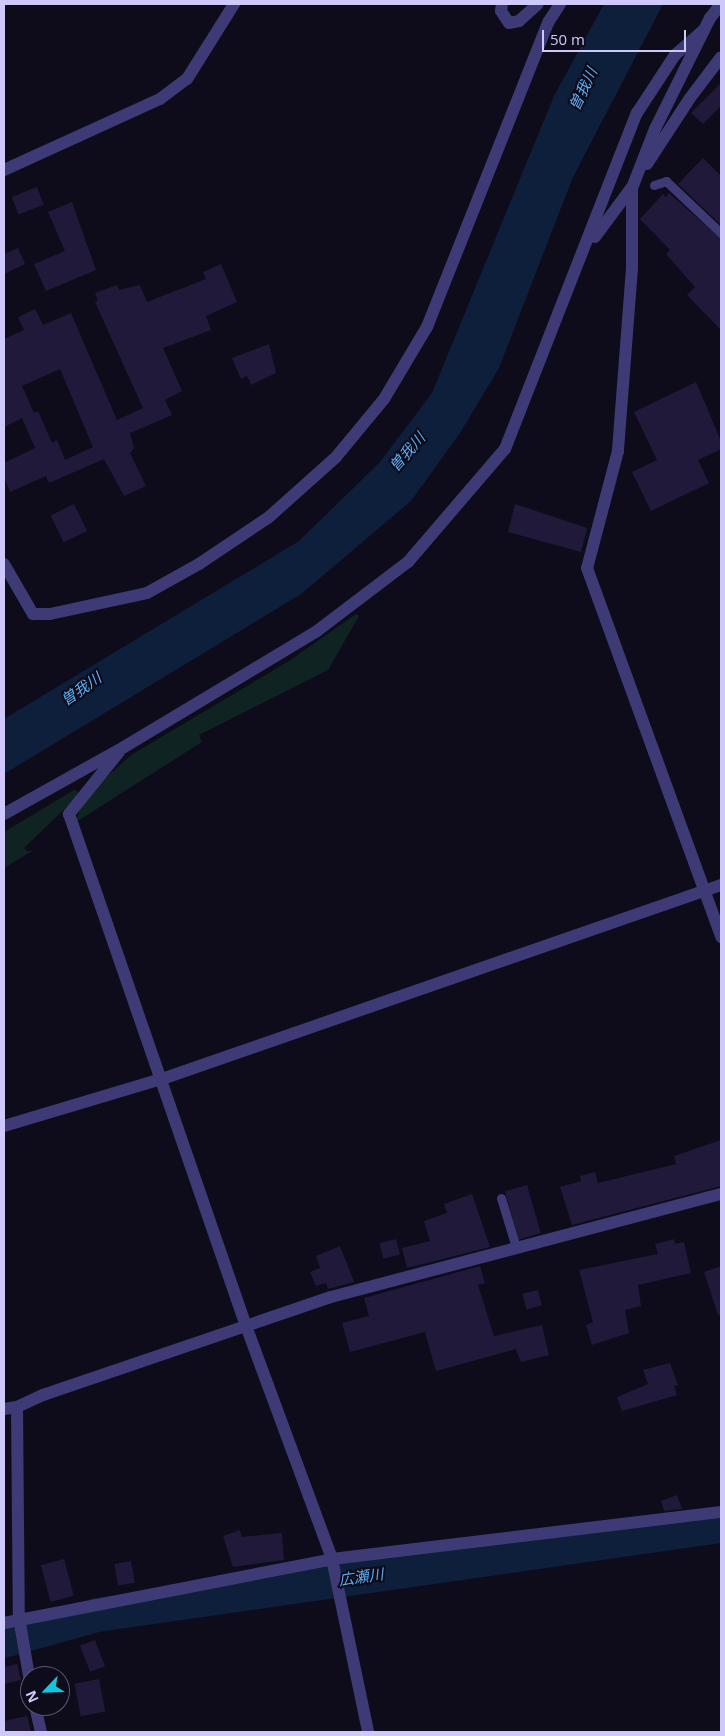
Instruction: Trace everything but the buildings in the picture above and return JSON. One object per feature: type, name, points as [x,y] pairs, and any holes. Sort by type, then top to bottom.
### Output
[{"type":"street","points":[[4,170],[160,99],[187,79],[234,4]]},
{"type":"street","points":[[502,4],[501,11],[509,23],[519,21],[538,4]]},
{"type":"street","points":[[4,564],[33,614],[50,614],[146,594],[199,564],[269,517],[336,457],[384,399],[427,326],[545,30],[560,4]]},
{"type":"street","points":[[720,4],[704,30],[655,129],[632,188],[632,268],[618,450],[587,568],[721,937]]},
{"type":"street","points":[[4,814],[124,747],[317,631],[408,562],[505,449],[587,247],[637,113],[675,55],[704,30]]},
{"type":"street","points":[[587,247],[632,188],[690,98],[721,57]]},
{"type":"street","points":[[124,747],[69,814],[246,1326],[333,1563],[368,1732]]},
{"type":"street","points":[[4,1126],[162,1079],[721,886]]},
{"type":"street","points":[[4,1409],[17,1407],[43,1395],[331,1297],[721,1194]]},
{"type":"street","points":[[17,1407],[20,1622],[27,1666]]},
{"type":"street","points":[[4,1623],[20,1622],[333,1563],[721,1512]]},
{"type":"street","points":[[37,1716],[41,1732]]},
{"type":"lane","points":[[654,185],[666,180],[721,233]]},
{"type":"lane","points":[[501,1198],[516,1247]]},
{"type":"green space","points":[[356,614],[359,616],[328,670],[199,735],[202,742],[76,822],[80,809],[100,783],[131,755],[289,661]]},
{"type":"green space","points":[[74,790],[78,792],[77,797],[24,848],[27,851],[34,850],[4,868],[4,832]]},
{"type":"water","name":"曽我川","points":[[604,4],[663,4],[573,177],[499,368],[460,433],[411,501],[301,594],[4,774],[4,719],[299,541],[380,462],[432,393],[554,96]]},
{"type":"waterway","name":"広瀬川","points":[[4,1641],[97,1615],[721,1526]]}]
